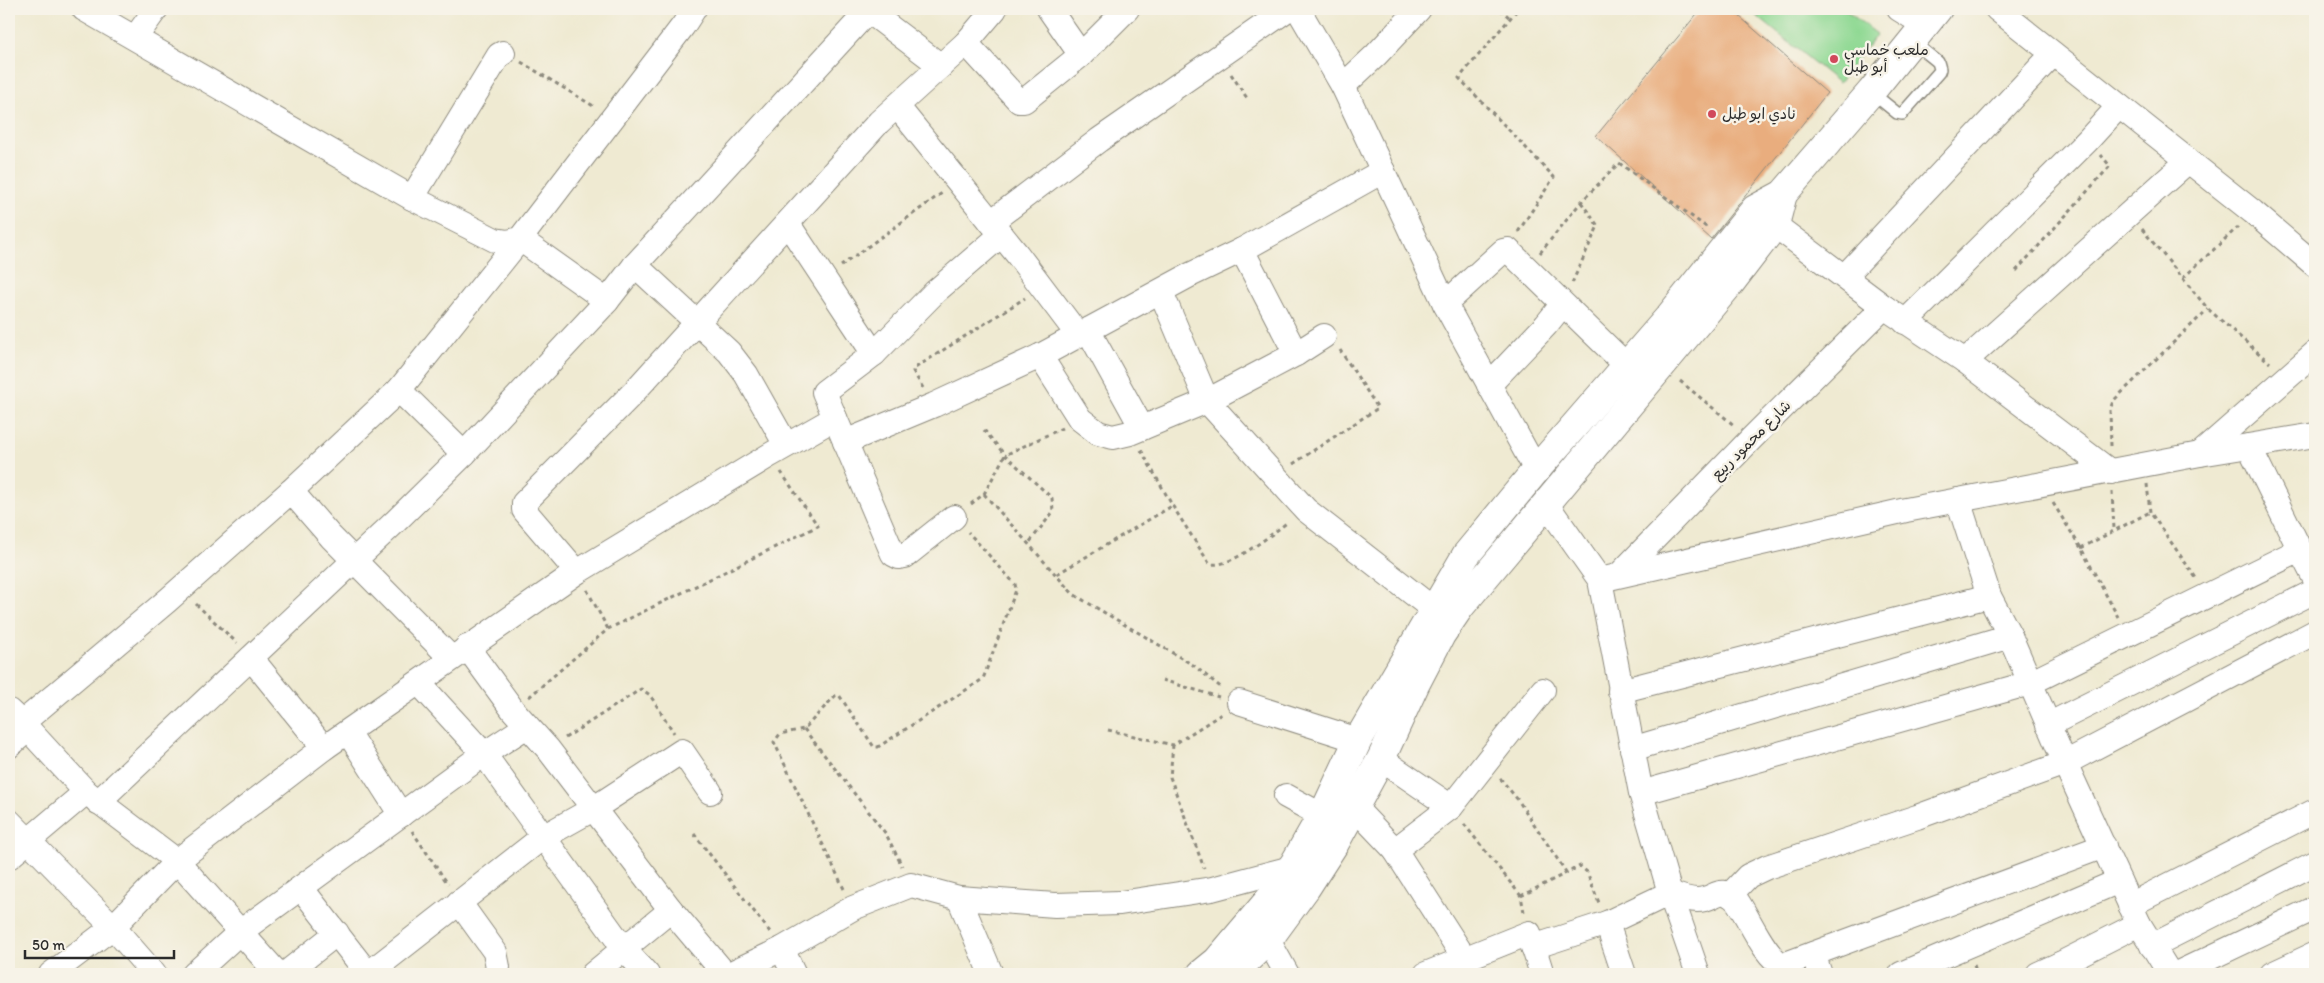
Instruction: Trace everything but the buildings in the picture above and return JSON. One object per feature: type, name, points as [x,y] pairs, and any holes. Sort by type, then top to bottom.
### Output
[{"type":"main road","points":[[1232,974],[1268,940],[1306,888],[1355,808],[1381,759],[1416,683],[1441,635],[1460,606],[1547,505],[1660,365],[1728,285],[1765,217],[1782,194],[1871,92],[1925,25]]},
{"type":"main road","points":[[1201,974],[1217,961],[1267,903],[1291,868],[1321,815],[1358,740],[1466,555],[1536,470],[1668,318],[1728,243],[1765,217]]},
{"type":"street","points":[[84,9],[412,198],[495,240],[508,242],[520,239],[607,300]]},
{"type":"street","points":[[135,38],[156,9]]},
{"type":"street","points":[[9,746],[20,721],[181,587],[291,491],[399,390],[520,239],[694,9]]},
{"type":"street","points":[[9,857],[92,797],[251,658],[464,454],[607,300],[635,265],[869,9],[941,66]]},
{"type":"street","points":[[577,572],[524,510],[522,505],[632,394],[879,122],[966,43],[994,9]]},
{"type":"street","points":[[1050,9],[1082,56]]},
{"type":"street","points":[[966,43],[1022,102],[1031,97],[1082,56],[1127,9]]},
{"type":"street","points":[[954,517],[905,556],[895,556],[824,392],[874,354],[996,228],[1099,140],[1288,9]]},
{"type":"street","points":[[1298,9],[1343,86],[1445,304],[1536,470]]},
{"type":"street","points":[[1343,86],[1376,56],[1419,9]]},
{"type":"street","points":[[1899,9],[1925,25]]},
{"type":"street","points":[[1997,9],[2253,212],[2315,265]]},
{"type":"street","points":[[412,198],[499,55],[503,53]]},
{"type":"street","points":[[1845,276],[2054,54]]},
{"type":"street","points":[[897,106],[959,181],[1041,288],[1083,332],[1136,430]]},
{"type":"street","points":[[1906,322],[2088,141],[2119,106]]},
{"type":"street","points":[[1965,361],[2188,161]]},
{"type":"street","points":[[845,442],[934,405],[1040,356],[1190,275],[1242,250],[1383,171]]},
{"type":"street","points":[[1765,217],[1845,276],[1884,308],[1965,361],[2111,472]]},
{"type":"street","points":[[788,224],[874,354]]},
{"type":"street","points":[[1242,250],[1296,354]]},
{"type":"street","points":[[1445,304],[1505,250],[1508,250],[1562,305],[1626,365]]},
{"type":"street","points":[[635,265],[729,352],[746,374],[778,450]]},
{"type":"street","points":[[1160,292],[1207,401],[1274,477],[1306,510],[1433,609]]},
{"type":"street","points":[[1489,385],[1546,325],[1562,305]]},
{"type":"street","name":"شارع محمود ربيع","points":[[1610,577],[1884,308]]},
{"type":"street","points":[[1040,356],[1080,419],[1098,433],[1107,436],[1122,436],[1207,401],[1296,354],[1324,336]]},
{"type":"street","points":[[2200,454],[2315,353]]},
{"type":"street","points":[[399,390],[464,454]]},
{"type":"street","points":[[51,974],[113,927],[177,861],[324,748],[577,572],[778,450],[835,418]]},
{"type":"street","points":[[1610,577],[1958,500],[2042,486],[2200,454],[2315,435]]},
{"type":"street","points":[[2249,446],[2315,580]]},
{"type":"street","points":[[291,491],[354,560],[459,653],[520,718],[548,750],[672,910],[725,974]]},
{"type":"street","points":[[1958,500],[1989,596],[2010,636],[2119,882],[2152,946],[2170,974]]},
{"type":"street","points":[[1547,505],[1610,577],[1620,691],[1641,793],[1696,974]]},
{"type":"street","points":[[1641,793],[2030,683],[2300,550]]},
{"type":"street","points":[[2048,725],[2315,591]]},
{"type":"street","points":[[1620,691],[1989,596]]},
{"type":"street","points":[[1730,895],[1748,876],[1767,867],[1917,817],[2065,763],[2315,632]]},
{"type":"street","points":[[1632,750],[2010,636]]},
{"type":"street","points":[[251,658],[324,748]]},
{"type":"street","points":[[419,683],[484,754],[624,949],[647,974]]},
{"type":"street","points":[[1395,850],[1451,807],[1544,690]]},
{"type":"street","points":[[1239,702],[1358,740]]},
{"type":"street","points":[[194,974],[240,932],[302,889],[484,754],[520,718]]},
{"type":"street","points":[[20,721],[92,797],[177,861],[278,974]]},
{"type":"street","points":[[348,732],[401,815]]},
{"type":"street","points":[[302,889],[368,974],[543,837],[593,809],[682,751],[710,792]]},
{"type":"street","points":[[1381,759],[1451,807]]},
{"type":"street","points":[[1286,796],[1321,815]]},
{"type":"street","points":[[1355,808],[1395,850],[1465,960]]},
{"type":"street","points":[[2038,974],[2062,969],[2135,915],[2315,811]]},
{"type":"street","points":[[9,821],[113,927],[154,974]]},
{"type":"street","points":[[1533,947],[1607,922],[1670,893],[1695,900],[1722,892],[1730,895],[1744,910],[1777,962],[1783,965],[1816,964],[2104,846]]},
{"type":"street","points":[[2152,946],[2315,863]]},
{"type":"street","points":[[729,974],[782,949],[853,908],[911,885],[959,898],[1055,905],[1120,903],[1212,889],[1291,868]]},
{"type":"street","points":[[1901,974],[2119,882]]},
{"type":"street","points":[[959,898],[987,973]]},
{"type":"street","points":[[459,902],[495,952],[498,968],[495,974]]},
{"type":"street","points":[[2176,974],[2315,908]]},
{"type":"street","points":[[593,974],[672,910]]},
{"type":"street","points":[[1607,922],[1624,974]]},
{"type":"street","points":[[285,974],[337,933]]},
{"type":"street","points":[[1426,974],[1529,933],[1542,974]]},
{"type":"street","points":[[1268,940],[1287,974]]},
{"type":"street","points":[[782,949],[794,974]]},
{"type":"street","points":[[2272,974],[2315,954]]},
{"type":"lane","points":[[1871,92],[1897,113],[1902,114],[1933,78],[1940,69],[1940,65],[1925,25]]},
{"type":"path","points":[[1500,9],[1510,18]]},
{"type":"path","points":[[1505,250],[1554,177],[1459,78],[1518,9]]},
{"type":"path","points":[[503,53],[612,118]]},
{"type":"path","points":[[1219,57],[1247,98]]},
{"type":"path","points":[[1526,268],[1581,202],[1619,163],[1728,243]]},
{"type":"path","points":[[2016,271],[2110,163]]},
{"type":"path","points":[[824,278],[959,181]]},
{"type":"path","points":[[1562,305],[1598,226],[1581,202]]},
{"type":"path","points":[[2184,278],[2253,212]]},
{"type":"path","points":[[2128,214],[2184,278],[2208,309],[2287,379]]},
{"type":"path","points":[[934,405],[913,370],[1041,288]]},
{"type":"path","points":[[2114,529],[2110,410],[2113,401],[2208,309]]},
{"type":"path","points":[[1274,477],[1378,408],[1331,336],[1326,334],[1324,336]]},
{"type":"path","points":[[1660,365],[1751,439]]},
{"type":"path","points":[[1080,419],[1005,455],[984,494],[1072,594],[1193,665],[1239,702]]},
{"type":"path","points":[[984,430],[1005,455],[1052,498],[1053,512],[1029,543]]},
{"type":"path","points":[[1136,430],[1172,506],[1209,563],[1218,565],[1238,556],[1306,510]]},
{"type":"path","points":[[520,718],[608,629],[818,526],[778,450]]},
{"type":"path","points":[[2042,486],[2081,548],[2128,636]]},
{"type":"path","points":[[1056,574],[1172,506]]},
{"type":"path","points":[[2081,548],[2114,529],[2150,512],[2207,595]]},
{"type":"path","points":[[853,908],[774,742],[780,734],[804,729],[835,696],[839,695],[874,747],[878,747],[983,679],[1016,590],[1015,584],[954,517]]},
{"type":"path","points":[[577,572],[608,629]]},
{"type":"path","points":[[181,587],[192,601],[225,630],[251,658]]},
{"type":"path","points":[[1162,680],[1239,702]]},
{"type":"path","points":[[548,750],[641,689],[650,695],[682,746],[682,751]]},
{"type":"path","points":[[1108,730],[1173,745],[1239,702]]},
{"type":"path","points":[[804,729],[886,834],[911,885]]},
{"type":"path","points":[[1173,745],[1170,777],[1212,889]]},
{"type":"path","points":[[1487,763],[1518,800],[1566,872]]},
{"type":"path","points":[[1451,807],[1521,896],[1580,866],[1587,872],[1607,922]]},
{"type":"path","points":[[401,815],[459,902]]},
{"type":"path","points":[[694,834],[782,949]]},
{"type":"green space","name":"ملعب خماسي أبو طبل","points":[[1748,9],[1844,9],[1877,34],[1839,83]]},
{"type":"place","name":"ملعب خماسي أبو طبل","points":[[1834,59]]},
{"type":"place","name":"نادي ابو طبل","points":[[1712,114]]}]
